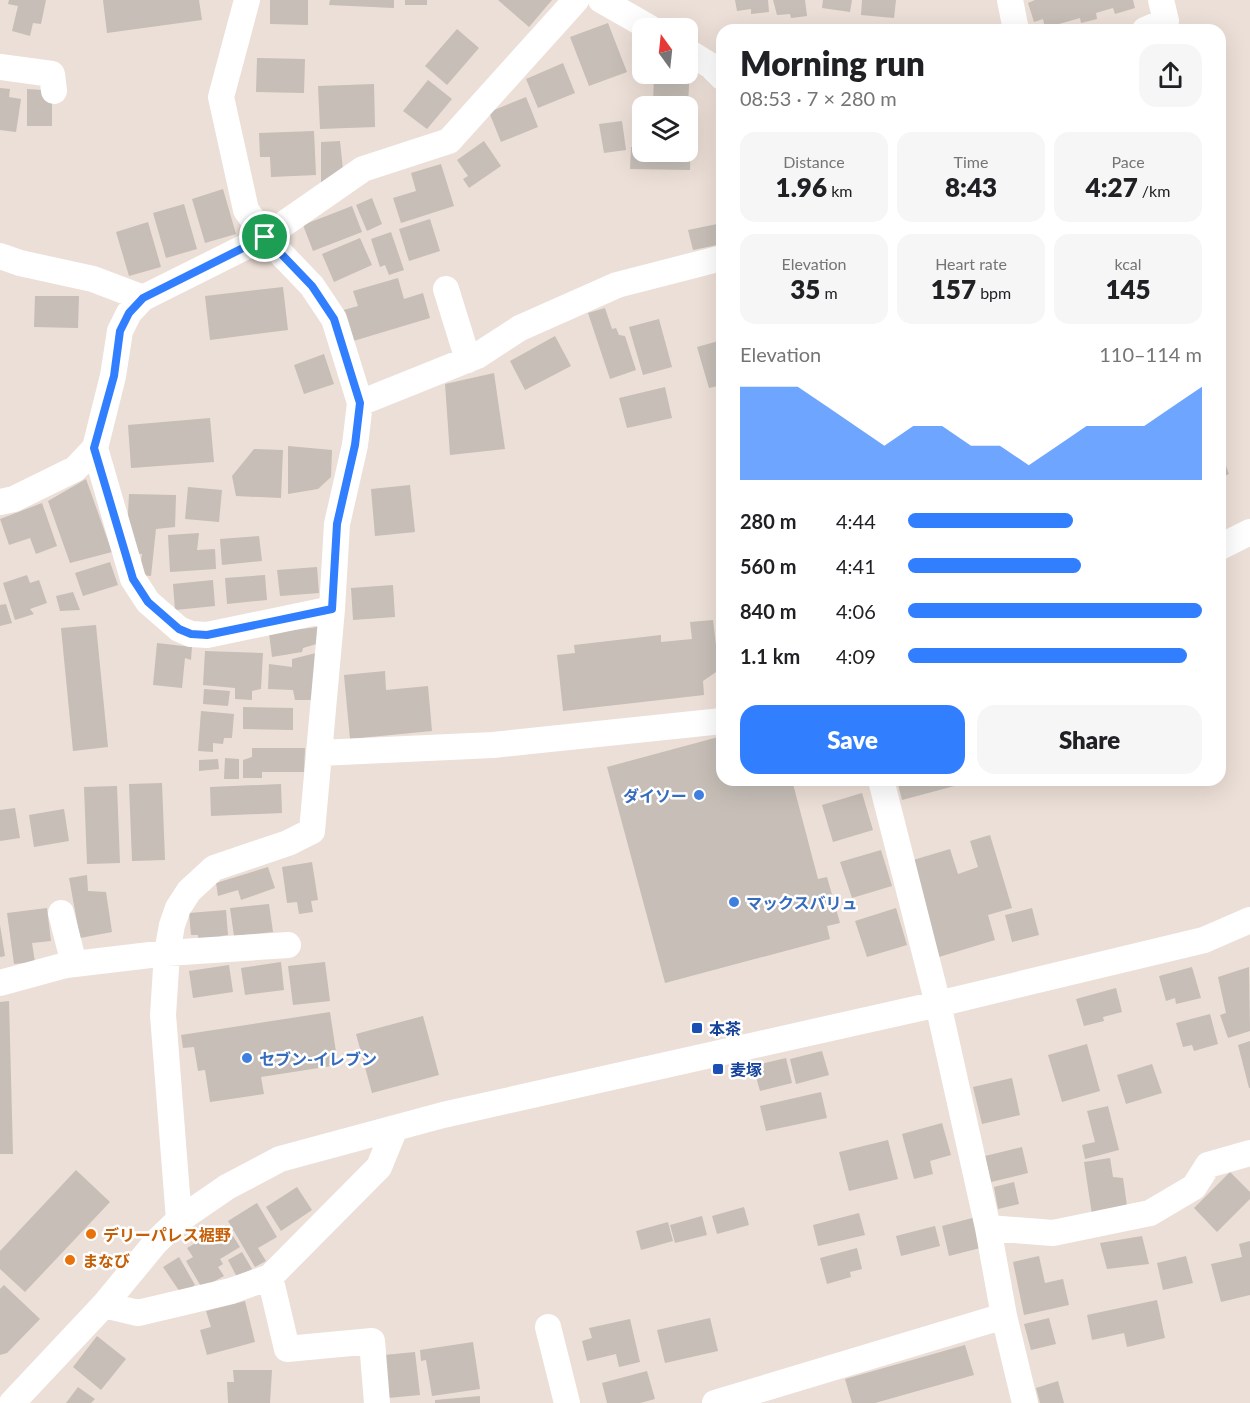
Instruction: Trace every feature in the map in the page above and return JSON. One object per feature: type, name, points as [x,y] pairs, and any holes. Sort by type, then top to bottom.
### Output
[{"type":"street","points":[[180,1220],[163,1015],[167,953],[172,926],[178,908],[189,891],[214,868],[288,843],[312,831],[332,609],[337,524],[355,445],[360,403],[334,319],[312,286],[265,237],[246,210],[220,97],[247,0]]},
{"type":"street","points":[[0,502],[14,499],[75,469],[94,448],[114,376],[120,331],[129,313],[143,298],[265,237],[363,169],[449,141],[576,0]]},
{"type":"street","points":[[601,0],[632,18]]},
{"type":"street","points":[[1010,0],[1015,24]]},
{"type":"street","points":[[1159,24],[1166,21],[1161,0]]},
{"type":"street","points":[[698,58],[716,71]]},
{"type":"street","points":[[0,67],[52,74],[54,90]]},
{"type":"street","points":[[0,256],[20,263],[93,279],[143,298]]},
{"type":"street","points":[[360,403],[477,356],[520,328],[617,285],[716,260]]},
{"type":"street","points":[[446,289],[468,360]]},
{"type":"street","points":[[94,448],[133,579],[148,602],[179,629],[191,634],[207,635],[332,609]]},
{"type":"street","points":[[1226,544],[1250,532]]},
{"type":"street","points":[[319,753],[493,745],[716,722]]},
{"type":"street","points":[[883,786],[939,1004],[988,1228],[1004,1317],[1025,1403]]},
{"type":"street","points":[[61,913],[74,964]]},
{"type":"street","points":[[12,1403],[104,1305],[156,1242],[180,1220],[227,1187],[280,1160],[442,1115],[939,1004],[1204,940],[1250,920]]},
{"type":"street","points":[[0,983],[74,964],[167,953],[288,945]]},
{"type":"street","points":[[104,1305],[138,1313],[231,1291],[270,1276],[379,1167],[395,1128]]},
{"type":"street","points":[[988,1228],[1053,1233],[1150,1213],[1194,1187],[1208,1165],[1250,1153]]},
{"type":"street","points":[[270,1276],[287,1349],[372,1341],[377,1403]]},
{"type":"street","points":[[715,1403],[1004,1317]]},
{"type":"street","points":[[548,1327],[567,1403]]},
{"type":"street","points":[[0,1399],[2,1403]]},
{"type":"building","points":[[9,0],[46,0],[41,24],[33,23],[30,36],[12,31],[18,6],[8,4]]},
{"type":"building","points":[[103,0],[199,0],[202,20],[107,33]]},
{"type":"building","points":[[270,0],[308,0],[308,25],[270,24]]},
{"type":"building","points":[[330,0],[394,0],[394,8],[329,5]]},
{"type":"building","points":[[405,0],[427,0],[427,5],[405,5]]},
{"type":"building","points":[[498,0],[552,0],[529,27]]},
{"type":"building","points":[[735,0],[768,0],[769,12],[751,14],[751,9],[737,11]]},
{"type":"building","points":[[773,0],[805,0],[807,16],[791,18],[790,14],[777,15]]},
{"type":"building","points":[[823,0],[852,0],[850,12],[822,8]]},
{"type":"building","points":[[862,0],[896,0],[894,18],[861,15]]},
{"type":"building","points":[[1035,0],[1133,0],[1135,8],[1115,14],[1113,8],[1096,13],[1097,19],[1081,23],[1080,18],[1059,24],[1044,24],[1043,19],[1034,22],[1028,3]]},
{"type":"building","points":[[608,23],[627,72],[589,86],[570,37]]},
{"type":"building","points":[[457,29],[479,48],[447,85],[425,66]]},
{"type":"building","points":[[257,58],[305,59],[304,93],[256,92]]},
{"type":"building","points":[[563,63],[575,93],[538,108],[526,79]]},
{"type":"building","points":[[428,80],[452,99],[427,129],[403,111]]},
{"type":"building","points":[[374,84],[375,127],[320,129],[318,86]]},
{"type":"building","points":[[654,84],[689,84],[688,96],[653,96]]},
{"type":"building","points":[[0,88],[10,89],[9,97],[21,99],[16,132],[0,130]]},
{"type":"building","points":[[27,89],[42,90],[42,96],[52,97],[52,126],[27,126]]},
{"type":"building","points":[[526,97],[538,127],[501,142],[489,112]]},
{"type":"building","points":[[622,121],[626,150],[604,153],[599,124]]},
{"type":"building","points":[[314,131],[316,175],[271,177],[270,157],[260,157],[259,133]]},
{"type":"building","points":[[340,141],[343,170],[321,185],[321,142]]},
{"type":"building","points":[[484,141],[501,166],[469,188],[463,179],[468,176],[457,160]]},
{"type":"building","points":[[631,147],[632,162],[690,162],[690,170],[630,169]]},
{"type":"building","points":[[441,164],[454,206],[401,223],[393,198],[416,191],[411,173]]},
{"type":"building","points":[[223,189],[236,234],[205,243],[192,199]]},
{"type":"building","points":[[372,198],[382,224],[367,231],[356,205]]},
{"type":"building","points":[[184,204],[197,249],[166,258],[153,213]]},
{"type":"building","points":[[352,206],[362,232],[313,251],[303,225]]},
{"type":"building","points":[[430,219],[440,251],[409,261],[399,229]]},
{"type":"building","points":[[148,222],[161,267],[129,276],[116,232]]},
{"type":"building","points":[[716,224],[716,245],[693,250],[688,230]]},
{"type":"building","points":[[391,232],[404,270],[389,275],[385,265],[380,267],[371,239]]},
{"type":"building","points":[[360,238],[372,265],[334,282],[322,254]]},
{"type":"building","points":[[398,278],[404,299],[423,293],[430,318],[350,342],[340,311],[358,306],[353,291]]},
{"type":"building","points":[[283,287],[288,330],[210,340],[205,296]]},
{"type":"building","points":[[35,296],[79,296],[78,328],[34,327]]},
{"type":"building","points":[[605,308],[612,329],[616,328],[619,335],[625,336],[636,370],[610,379],[588,313]]},
{"type":"building","points":[[659,319],[672,367],[643,375],[629,327]]},
{"type":"building","points":[[555,336],[571,366],[525,390],[510,361]]},
{"type":"building","points":[[716,342],[716,386],[709,388],[697,347]]},
{"type":"building","points":[[324,354],[334,384],[304,394],[294,365]]},
{"type":"building","points":[[494,373],[505,449],[450,455],[445,384]]},
{"type":"building","points":[[665,387],[672,418],[627,428],[619,398]]},
{"type":"building","points":[[210,418],[214,462],[131,468],[128,425]]},
{"type":"building","points":[[288,446],[332,450],[331,477],[318,489],[288,494]]},
{"type":"building","points":[[254,449],[283,450],[281,498],[236,496],[232,476]]},
{"type":"building","points":[[86,479],[112,552],[70,563],[48,501]]},
{"type":"building","points":[[410,485],[415,532],[375,536],[371,489]]},
{"type":"building","points":[[188,487],[222,490],[219,522],[185,519]]},
{"type":"building","points":[[129,494],[176,495],[175,527],[156,529],[151,576],[139,575],[142,554],[126,553]]},
{"type":"building","points":[[42,503],[57,546],[36,554],[30,538],[9,545],[0,519]]},
{"type":"building","points":[[199,533],[197,550],[215,549],[216,569],[170,572],[168,535]]},
{"type":"building","points":[[259,536],[262,561],[222,565],[220,539]]},
{"type":"building","points":[[110,562],[118,585],[83,596],[75,573]]},
{"type":"building","points":[[317,567],[319,593],[280,596],[277,570]]},
{"type":"building","points":[[27,575],[30,583],[39,580],[47,603],[30,609],[34,614],[15,620],[3,583]]},
{"type":"building","points":[[265,575],[267,600],[227,604],[225,578]]},
{"type":"building","points":[[213,580],[215,606],[175,610],[173,584]]},
{"type":"building","points":[[393,585],[395,617],[353,620],[351,588]]},
{"type":"building","points":[[73,592],[80,610],[60,611],[56,596]]},
{"type":"building","points":[[6,604],[12,623],[0,626],[0,605]]},
{"type":"building","points":[[713,620],[716,672],[703,681],[704,695],[563,711],[557,655],[575,653],[574,645],[661,635],[661,642],[692,639],[690,622]]},
{"type":"building","points":[[96,625],[108,747],[73,751],[61,628]]},
{"type":"building","points":[[318,627],[320,643],[303,648],[302,652],[272,657],[269,633]]},
{"type":"building","points":[[157,643],[192,647],[191,660],[185,658],[182,688],[153,685]]},
{"type":"building","points":[[205,651],[263,653],[261,689],[252,691],[252,700],[235,699],[235,688],[203,685]]},
{"type":"building","points":[[316,653],[312,700],[295,700],[293,690],[268,689],[269,664],[292,667],[292,659]]},
{"type":"building","points":[[385,671],[386,690],[428,686],[432,731],[350,739],[344,675]]},
{"type":"building","points":[[204,689],[230,691],[228,706],[203,704]]},
{"type":"building","points":[[243,707],[293,708],[293,730],[243,729]]},
{"type":"building","points":[[201,711],[234,714],[232,738],[224,738],[223,744],[213,743],[213,752],[198,751]]},
{"type":"building","points":[[716,738],[716,786],[794,786],[818,879],[827,877],[840,923],[827,926],[830,939],[665,983],[607,767]]},
{"type":"building","points":[[252,748],[305,748],[304,772],[262,772],[262,778],[243,778],[243,760],[252,757]]},
{"type":"building","points":[[225,758],[239,759],[239,779],[224,779]]},
{"type":"building","points":[[218,759],[219,769],[199,771],[199,760]]},
{"type":"building","points":[[162,783],[165,860],[132,861],[129,784]]},
{"type":"building","points":[[281,784],[282,813],[211,816],[210,787]]},
{"type":"building","points":[[117,786],[120,863],[87,864],[84,787]]},
{"type":"building","points":[[898,786],[954,786],[902,800]]},
{"type":"building","points":[[862,793],[873,830],[833,842],[822,805]]},
{"type":"building","points":[[15,808],[20,838],[0,841],[0,810]]},
{"type":"building","points":[[64,809],[69,841],[34,847],[29,815]]},
{"type":"building","points":[[990,835],[1012,908],[988,915],[995,940],[939,957],[910,861],[950,849],[958,874],[978,867],[970,841]]},
{"type":"building","points":[[881,850],[892,886],[852,898],[840,862]]},
{"type":"building","points":[[312,862],[318,900],[311,901],[313,912],[299,914],[297,902],[287,903],[282,867]]},
{"type":"building","points":[[268,867],[275,888],[241,900],[238,890],[218,896],[216,883]]},
{"type":"building","points":[[87,875],[88,891],[106,892],[112,932],[80,938],[69,878]]},
{"type":"building","points":[[269,904],[273,932],[234,936],[230,908]]},
{"type":"building","points":[[47,908],[51,941],[32,943],[35,962],[14,964],[7,913]]},
{"type":"building","points":[[896,908],[907,945],[867,957],[855,921]]},
{"type":"building","points":[[1032,908],[1039,935],[1012,942],[1005,915]]},
{"type":"building","points":[[226,910],[228,935],[221,936],[221,943],[199,945],[198,935],[191,935],[189,913]]},
{"type":"building","points":[[0,925],[5,956],[0,957]]},
{"type":"building","points":[[281,962],[284,990],[245,995],[241,968]]},
{"type":"building","points":[[325,962],[330,1001],[293,1005],[288,966]]},
{"type":"building","points":[[229,965],[233,992],[193,998],[189,971]]},
{"type":"building","points":[[1192,967],[1201,998],[1176,1004],[1175,998],[1166,1001],[1159,976]]},
{"type":"building","points":[[1249,967],[1250,1031],[1228,1038],[1220,1015],[1226,1013],[1218,977]]},
{"type":"building","points":[[1116,988],[1122,1012],[1103,1017],[1104,1021],[1084,1026],[1076,999]]},
{"type":"building","points":[[9,1001],[13,1154],[0,1154],[0,1002]]},
{"type":"building","points":[[330,1012],[338,1065],[261,1077],[264,1094],[210,1102],[205,1070],[198,1071],[194,1047],[183,1048],[181,1035]]},
{"type":"building","points":[[1210,1014],[1218,1044],[1194,1051],[1192,1045],[1183,1047],[1176,1023]]},
{"type":"building","points":[[423,1016],[439,1075],[372,1093],[356,1034]]},
{"type":"building","points":[[1250,1041],[1250,1088],[1249,1088],[1238,1045]]},
{"type":"building","points":[[1087,1044],[1100,1091],[1062,1102],[1048,1055]]},
{"type":"building","points":[[822,1051],[829,1075],[796,1084],[790,1059]]},
{"type":"building","points":[[786,1058],[792,1083],[760,1091],[753,1066]]},
{"type":"building","points":[[1152,1064],[1162,1093],[1126,1104],[1117,1075]]},
{"type":"building","points":[[1012,1078],[1020,1115],[982,1124],[973,1087]]},
{"type":"building","points":[[821,1092],[827,1118],[766,1131],[760,1106]]},
{"type":"building","points":[[1108,1106],[1119,1150],[1085,1159],[1082,1145],[1095,1142],[1087,1111]]},
{"type":"building","points":[[942,1123],[951,1155],[930,1161],[933,1174],[914,1179],[902,1134]]},
{"type":"building","points":[[888,1140],[898,1179],[849,1191],[839,1152]]},
{"type":"building","points":[[1022,1147],[1028,1173],[991,1182],[985,1156]]},
{"type":"building","points":[[1110,1158],[1113,1177],[1123,1178],[1127,1206],[1093,1221],[1084,1162]]},
{"type":"building","points":[[76,1170],[110,1202],[25,1292],[0,1269],[0,1251]]},
{"type":"building","points":[[1230,1172],[1250,1192],[1250,1199],[1217,1232],[1194,1208]]},
{"type":"building","points":[[1014,1182],[1019,1204],[998,1209],[994,1187]]},
{"type":"building","points":[[297,1187],[312,1210],[281,1231],[266,1207]]},
{"type":"building","points":[[257,1203],[277,1237],[258,1248],[266,1261],[255,1267],[228,1221]]},
{"type":"building","points":[[744,1207],[749,1225],[717,1234],[712,1216]]},
{"type":"building","points":[[859,1213],[865,1235],[818,1246],[813,1225]]},
{"type":"building","points":[[702,1216],[707,1235],[675,1243],[670,1225]]},
{"type":"building","points":[[976,1217],[984,1247],[949,1256],[942,1226]]},
{"type":"building","points":[[668,1222],[673,1241],[641,1250],[636,1231]]},
{"type":"building","points":[[226,1225],[240,1247],[220,1259],[223,1264],[218,1267],[224,1276],[202,1288],[186,1261],[193,1257],[187,1248]]},
{"type":"building","points":[[935,1226],[940,1246],[901,1256],[896,1236]]},
{"type":"building","points":[[1142,1236],[1149,1264],[1107,1269],[1100,1243]]},
{"type":"building","points":[[1250,1241],[1250,1295],[1221,1302],[1211,1264],[1242,1257],[1239,1244]]},
{"type":"building","points":[[857,1248],[862,1269],[850,1272],[851,1277],[827,1284],[820,1258]]},
{"type":"building","points":[[242,1252],[252,1269],[237,1277],[228,1260]]},
{"type":"building","points":[[1039,1256],[1045,1283],[1063,1279],[1069,1305],[1024,1315],[1013,1262]]},
{"type":"building","points":[[1186,1256],[1193,1283],[1163,1290],[1157,1263]]},
{"type":"building","points":[[179,1257],[195,1285],[182,1295],[163,1267]]},
{"type":"building","points":[[4,1285],[40,1319],[7,1353],[0,1355],[0,1289]]},
{"type":"building","points":[[1157,1300],[1165,1338],[1127,1347],[1124,1333],[1092,1340],[1087,1315]]},
{"type":"building","points":[[245,1301],[255,1342],[207,1355],[200,1330],[211,1327],[206,1311]]},
{"type":"building","points":[[710,1318],[718,1351],[665,1363],[657,1330]]},
{"type":"building","points":[[1049,1318],[1056,1344],[1031,1350],[1024,1324]]},
{"type":"building","points":[[630,1319],[640,1362],[619,1367],[616,1354],[587,1361],[582,1341],[592,1338],[589,1328]]},
{"type":"building","points":[[97,1336],[126,1359],[101,1390],[73,1367]]},
{"type":"building","points":[[473,1342],[480,1389],[432,1396],[426,1360],[421,1361],[420,1350]]},
{"type":"building","points":[[965,1345],[974,1375],[875,1403],[852,1403],[845,1379]]},
{"type":"building","points":[[415,1352],[420,1395],[388,1398],[384,1355]]},
{"type":"building","points":[[233,1370],[272,1370],[270,1403],[228,1403],[227,1382],[234,1382]]},
{"type":"building","points":[[647,1371],[655,1399],[640,1403],[607,1403],[602,1383]]},
{"type":"building","points":[[1058,1381],[1064,1403],[1040,1403],[1036,1388]]},
{"type":"building","points":[[78,1387],[95,1399],[91,1403],[66,1403]]},
{"type":"building","points":[[480,1396],[480,1403],[435,1403],[435,1400]]},
{"type":"place","name":"ダイソー","points":[[699,795]]},
{"type":"place","name":"マックスバリュ","points":[[734,902]]},
{"type":"place","name":"本茶","points":[[697,1028]]},
{"type":"place","name":"セブン-イレブン","points":[[247,1058]]},
{"type":"place","name":"麦塚","points":[[718,1069]]},
{"type":"place","name":"デリーパレス裾野","points":[[91,1234]]},
{"type":"place","name":"まなび","points":[[70,1260]]},
{"type":"route","points":[[265,237],[312,286],[334,319],[360,403],[355,445],[337,524],[332,609],[207,635],[191,634],[179,629],[148,602],[133,579],[94,448],[114,376],[120,331],[129,313],[143,298],[265,237]]}]
